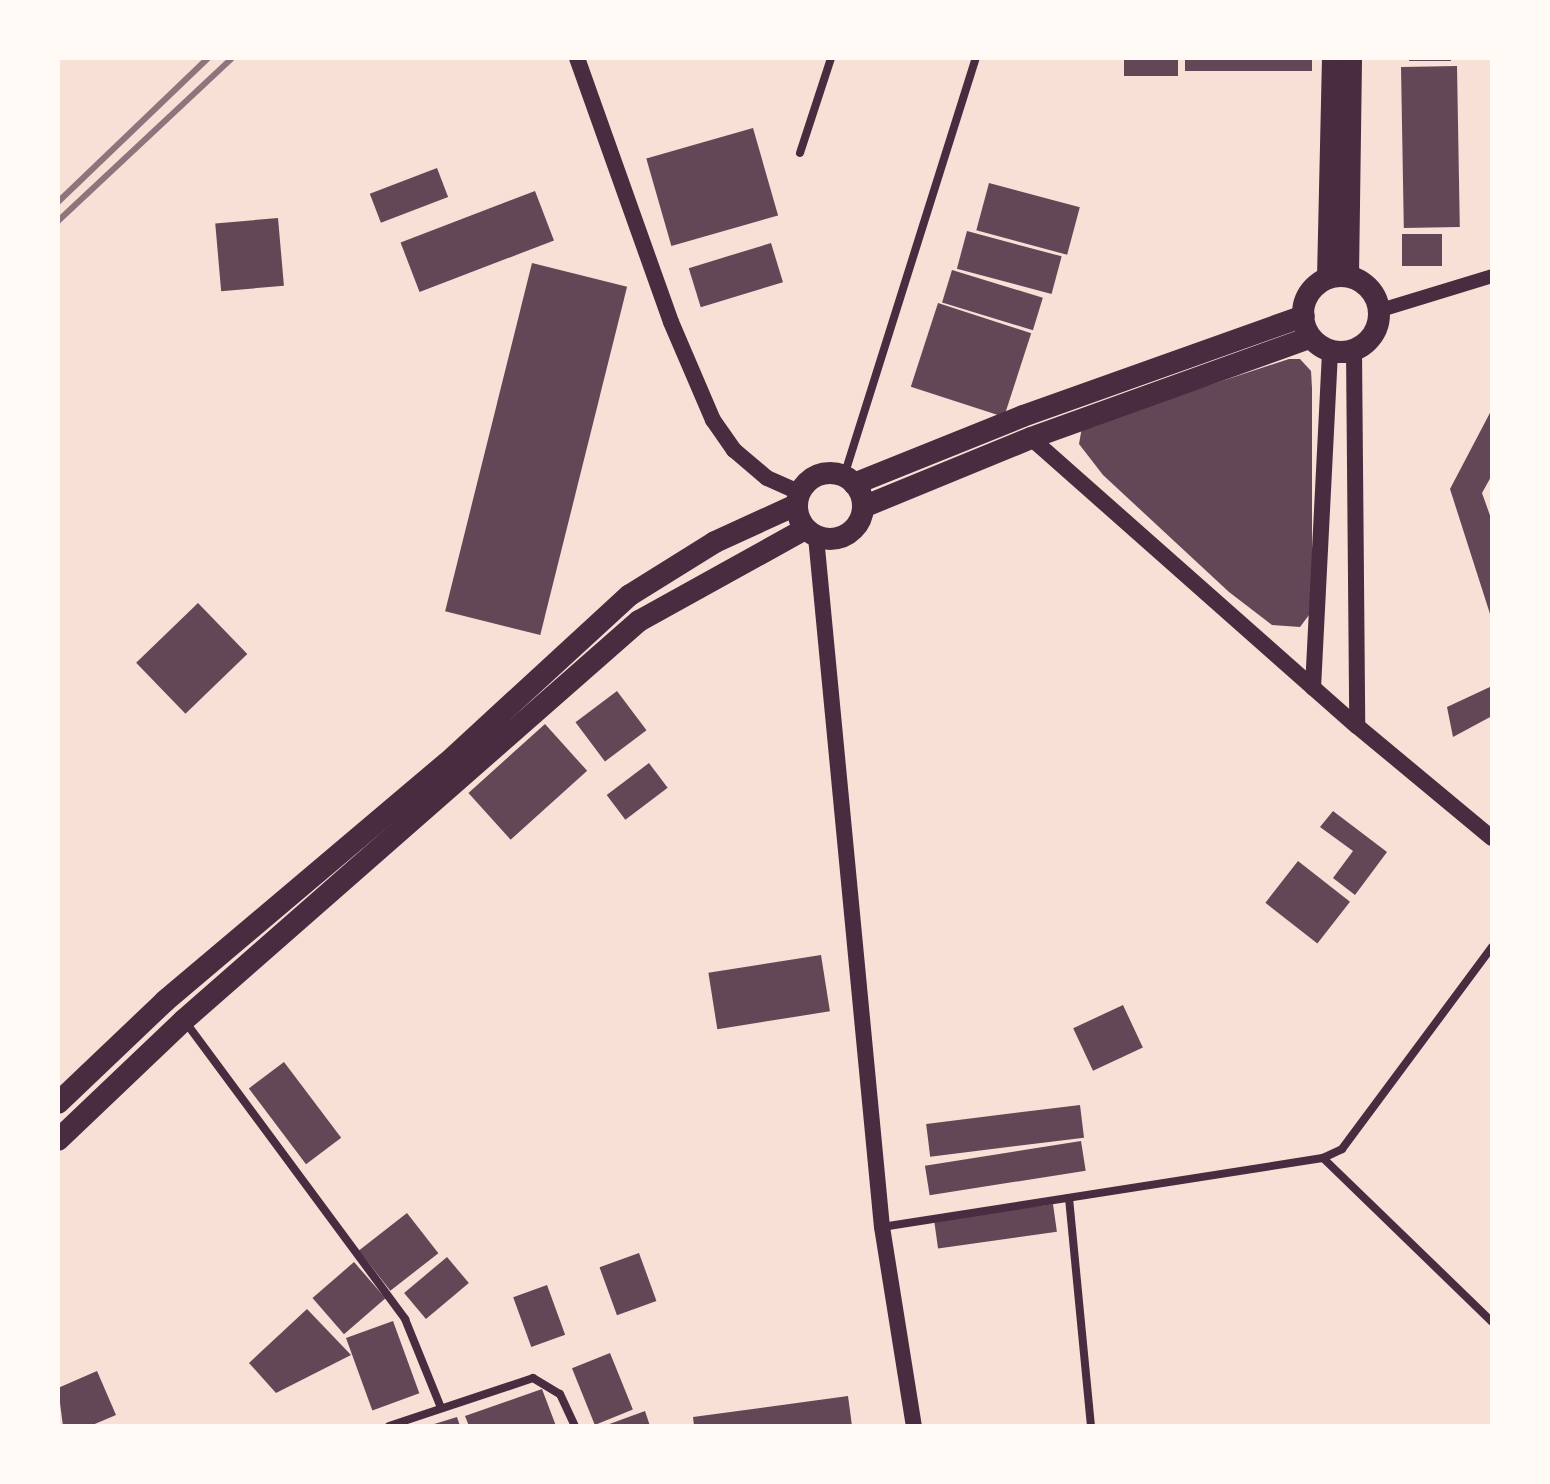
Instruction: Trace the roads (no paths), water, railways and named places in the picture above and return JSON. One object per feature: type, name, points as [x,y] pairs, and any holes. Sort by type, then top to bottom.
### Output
[{"type":"highway","points":[[1333,58],[1338,277]]},
{"type":"highway","points":[[1338,277],[1351,58]]},
{"type":"highway","points":[[1338,277],[1366,285],[1381,310],[1370,339],[1354,350],[1330,352],[1306,327],[1312,289],[1338,277]]},
{"type":"highway","points":[[798,499],[811,533],[829,540],[853,531],[863,507],[1306,327]]},
{"type":"highway","points":[[58,1103],[165,1001],[447,763],[630,595],[715,542],[798,499],[818,475],[849,480],[1023,416],[1306,327]]},
{"type":"highway","points":[[849,480],[863,507]]},
{"type":"highway","points":[[58,1140],[184,1020],[639,621],[811,533]]},
{"type":"main road","points":[[577,58],[671,322],[713,420],[734,450],[798,499]]},
{"type":"main road","points":[[1354,350],[1357,726]]},
{"type":"main road","points":[[1313,688],[1330,352]]},
{"type":"main road","points":[[1031,438],[1313,688],[1492,838]]},
{"type":"main road","points":[[811,533],[882,1227],[914,1426]]},
{"type":"street","points":[[800,153],[831,58]]},
{"type":"street","points":[[849,480],[976,58]]},
{"type":"street","points":[[1381,310],[1492,276]]},
{"type":"street","points":[[882,1227],[1323,1158],[1342,1149],[1492,947]]},
{"type":"street","points":[[184,1020],[405,1319],[440,1405]]},
{"type":"street","points":[[1323,1158],[1492,1322]]},
{"type":"street","points":[[1069,1198],[1091,1426]]},
{"type":"street","points":[[389,1426],[440,1405],[533,1378],[560,1394],[575,1426]]},
{"type":"railway","points":[[58,202],[208,58]]},
{"type":"railway","points":[[58,221],[232,58]]}]
